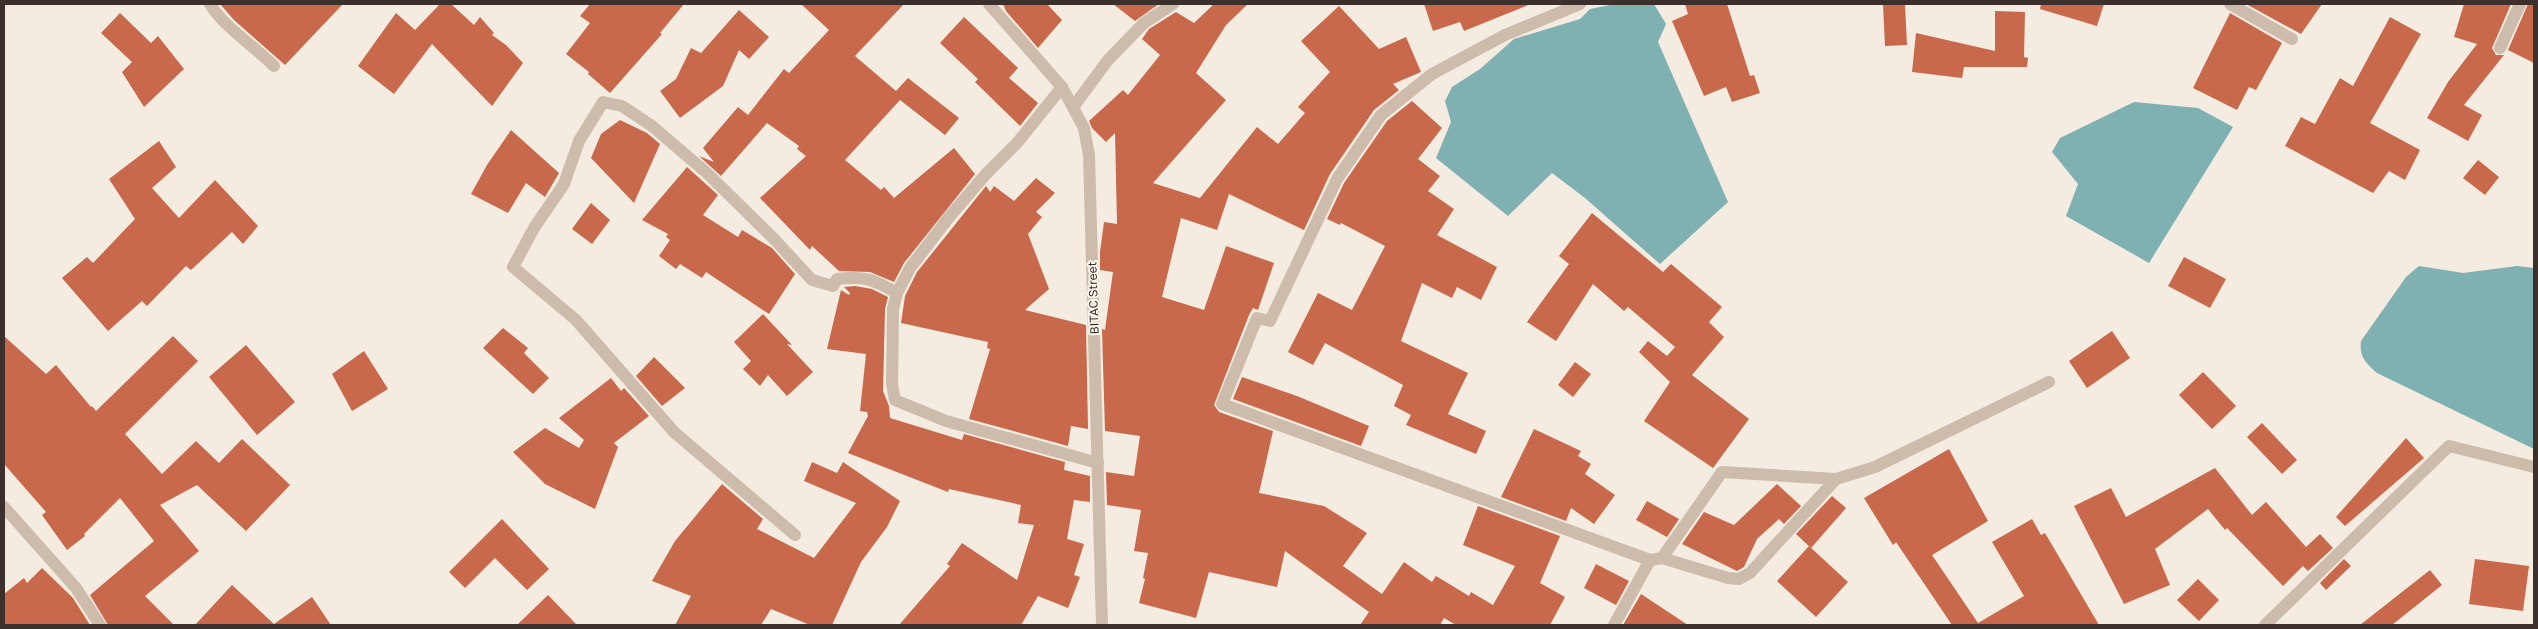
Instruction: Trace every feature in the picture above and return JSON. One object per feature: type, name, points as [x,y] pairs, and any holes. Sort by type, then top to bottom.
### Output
[{"type":"street","points":[[210,4],[248,45],[274,66]]},
{"type":"street","name":"BITAC Street","points":[[989,4],[1062,87],[1074,106],[1084,128],[1089,155],[1102,625]]},
{"type":"street","points":[[1074,106],[1108,60],[1138,29],[1173,4]]},
{"type":"street","points":[[1580,4],[1505,35],[1440,70],[1382,115],[1337,179],[1270,321],[1258,318],[1222,404],[1656,559],[1738,579],[1750,573],[1836,479]]},
{"type":"street","points":[[2230,4],[2292,39]]},
{"type":"street","points":[[2500,48],[2520,4]]},
{"type":"street","points":[[1062,87],[1017,143],[986,174],[950,216],[910,268],[897,293],[893,309],[892,384],[895,400],[946,421],[1098,463]]},
{"type":"street","points":[[795,535],[674,432],[576,320],[513,267],[534,228],[564,184],[579,141],[603,102],[622,106],[652,126],[706,173],[775,240],[812,280],[833,286],[837,279],[860,276],[872,279],[897,293]]},
{"type":"street","points":[[1614,625],[1656,559],[1722,472],[1836,479],[1875,466],[2049,382]]},
{"type":"street","points":[[2266,625],[2449,446],[2534,467]]},
{"type":"street","points":[[4,507],[76,588],[100,625]]},
{"type":"water","points":[[1615,4],[1654,4],[1666,24],[1658,42],[1728,202],[1660,264],[1585,198],[1552,173],[1508,216],[1436,158],[1451,122],[1445,101],[1452,87],[1480,69],[1514,39],[1580,19],[1590,9]]},
{"type":"water","points":[[2134,102],[2198,108],[2233,127],[2149,263],[2066,216],[2078,184],[2052,152],[2060,138]]},
{"type":"water","points":[[2419,266],[2463,273],[2517,266],[2534,268],[2534,449],[2377,373],[2362,356],[2361,341],[2406,277]]},
{"type":"building","points":[[220,4],[343,4],[285,65],[234,20]]},
{"type":"building","points":[[440,4],[451,4],[474,25],[480,17],[494,33],[492,35],[506,45],[523,63],[492,106],[432,44],[394,94],[358,66],[396,13],[415,30]]},
{"type":"building","points":[[590,4],[684,4],[660,33],[662,34],[610,93],[588,74],[589,72],[566,54],[590,23],[580,16]]},
{"type":"building","points":[[801,4],[904,4],[855,56],[896,91],[908,78],[959,118],[945,135],[900,100],[845,160],[881,190],[884,187],[894,198],[954,148],[975,174],[904,263],[894,282],[870,272],[839,271],[812,246],[810,250],[760,198],[806,156],[797,149],[799,146],[767,123],[721,176],[699,156],[714,162],[703,148],[738,107],[748,115],[784,69],[789,73],[829,30]]},
{"type":"building","points":[[1003,4],[1047,4],[1062,20],[1038,48],[1006,11]]},
{"type":"building","points":[[1113,4],[1159,4],[1135,21]]},
{"type":"building","points":[[1214,4],[1248,4],[1226,25],[1196,73],[1226,100],[1153,183],[1200,198],[1257,127],[1278,144],[1305,113],[1298,107],[1330,72],[1301,41],[1339,6],[1379,49],[1406,37],[1421,72],[1393,84],[1399,90],[1374,110],[1330,174],[1304,230],[1229,194],[1217,230],[1181,218],[1162,297],[1204,310],[1226,246],[1274,263],[1258,310],[1253,308],[1249,315],[1214,405],[1219,412],[1273,431],[1259,493],[1324,506],[1367,533],[1343,566],[1382,594],[1404,562],[1432,582],[1436,576],[1469,596],[1471,592],[1493,605],[1515,566],[1463,545],[1478,506],[1560,536],[1540,583],[1565,597],[1550,625],[1456,625],[1444,618],[1440,625],[1360,625],[1369,612],[1285,551],[1277,587],[1209,572],[1196,618],[1139,603],[1145,579],[1143,578],[1148,553],[1134,551],[1141,510],[1107,505],[1106,472],[1134,476],[1140,436],[1105,431],[1102,329],[1105,330],[1113,272],[1100,270],[1100,252],[1104,222],[1117,224],[1115,133],[1106,142],[1092,128],[1089,121],[1123,90],[1128,95],[1160,55],[1142,39],[1149,29],[1176,12],[1194,23]]},
{"type":"building","points":[[1424,4],[1531,4],[1464,31],[1460,22],[1433,31]]},
{"type":"building","points":[[1685,4],[1727,4],[1750,76],[1754,75],[1760,93],[1732,102],[1726,87],[1704,96],[1672,21],[1688,14]]},
{"type":"building","points":[[1883,4],[1905,4],[1907,45],[1885,46]]},
{"type":"building","points":[[2041,4],[2104,4],[2097,26],[2040,9]]},
{"type":"building","points":[[2246,4],[2322,4],[2301,34]]},
{"type":"building","points":[[2464,4],[2511,4],[2492,48],[2496,55],[2504,55],[2464,105],[2482,115],[2468,141],[2427,118],[2448,82],[2477,44],[2454,37]]},
{"type":"building","points":[[2528,4],[2534,4],[2534,63],[2508,50]]},
{"type":"building","points":[[739,10],[769,37],[749,59],[739,50],[723,86],[680,118],[660,91],[676,79],[691,48],[701,53]]},
{"type":"building","points":[[1995,11],[2025,12],[2024,57],[2028,58],[2027,67],[1964,67],[1962,78],[1912,72],[1916,33],[1995,51]]},
{"type":"building","points":[[120,13],[151,43],[158,36],[184,69],[144,107],[122,72],[132,62],[101,33]]},
{"type":"building","points":[[2230,13],[2282,43],[2256,90],[2249,87],[2237,110],[2193,88]]},
{"type":"building","points":[[964,17],[1018,68],[1009,78],[1038,103],[1020,126],[975,82],[978,79],[940,43]]},
{"type":"building","points":[[2390,17],[2421,34],[2370,123],[2420,150],[2405,180],[2389,171],[2373,193],[2285,146],[2301,117],[2315,124],[2340,78],[2353,86]]},
{"type":"building","points":[[1412,101],[1442,128],[1418,159],[1440,176],[1428,191],[1454,209],[1437,235],[1497,267],[1481,300],[1457,287],[1452,298],[1422,283],[1401,341],[1468,373],[1448,414],[1486,431],[1476,454],[1406,425],[1411,415],[1394,406],[1403,385],[1325,343],[1313,365],[1288,352],[1318,293],[1352,310],[1385,246],[1341,223],[1340,225],[1327,219],[1344,183],[1387,121]]},
{"type":"building","points":[[620,120],[647,133],[660,144],[634,203],[591,158],[601,134]]},
{"type":"building","points":[[511,130],[559,173],[545,197],[526,183],[508,213],[471,194],[487,165]]},
{"type":"building","points":[[159,141],[176,167],[152,188],[179,218],[215,180],[258,226],[243,244],[232,232],[191,270],[186,266],[147,306],[142,301],[108,331],[62,278],[87,257],[93,263],[135,219],[109,179]]},
{"type":"building","points":[[2478,160],[2499,177],[2485,195],[2463,178]]},
{"type":"building","points":[[687,167],[718,195],[703,215],[738,237],[742,230],[772,248],[795,274],[769,314],[706,272],[702,278],[680,264],[676,269],[659,256],[670,240],[666,237],[668,234],[642,220]]},
{"type":"building","points":[[1036,178],[1055,193],[1036,212],[1042,217],[1028,234],[1049,289],[1025,310],[1086,325],[1088,429],[1071,426],[1068,446],[969,419],[990,349],[987,348],[988,342],[901,323],[905,296],[917,272],[986,186],[990,192],[994,186],[1014,201]]},
{"type":"building","points":[[591,203],[610,220],[592,244],[572,229]]},
{"type":"building","points":[[1592,213],[1663,272],[1671,264],[1722,307],[1709,322],[1724,337],[1692,375],[1749,419],[1713,468],[1644,421],[1670,382],[1639,352],[1648,341],[1667,356],[1675,347],[1628,307],[1624,311],[1593,284],[1556,341],[1527,322],[1569,264],[1559,256]]},
{"type":"building","points":[[2184,257],[2226,279],[2210,308],[2168,286]]},
{"type":"building","points":[[855,286],[872,289],[888,297],[885,309],[883,391],[889,406],[890,418],[962,440],[964,434],[1065,462],[1064,470],[1090,476],[1090,502],[1074,500],[1067,539],[1084,544],[1074,575],[1080,577],[1068,608],[1038,596],[1021,625],[899,625],[950,566],[947,564],[962,543],[1017,580],[1034,525],[1018,523],[1021,505],[949,489],[948,492],[848,453],[868,416],[867,412],[860,411],[866,354],[827,349],[841,290],[849,295],[850,293],[844,287]]},
{"type":"building","points":[[763,314],[792,345],[787,344],[813,372],[787,396],[768,375],[760,386],[743,369],[751,361],[734,342]]},
{"type":"building","points":[[503,328],[528,348],[524,353],[549,378],[533,394],[483,348]]},
{"type":"building","points":[[2112,331],[2130,358],[2087,388],[2069,361]]},
{"type":"building","points":[[4,336],[46,374],[56,365],[96,411],[173,336],[198,361],[125,434],[162,474],[196,441],[219,463],[242,439],[290,485],[246,531],[197,485],[160,505],[199,551],[145,596],[174,625],[108,625],[90,595],[154,541],[120,498],[84,534],[85,536],[67,550],[42,515],[46,512],[4,464]]},
{"type":"building","points":[[246,345],[295,402],[257,435],[209,377]]},
{"type":"building","points":[[364,351],[388,389],[352,411],[332,374]]},
{"type":"building","points":[[654,357],[685,388],[662,406],[636,376]]},
{"type":"building","points":[[1575,362],[1591,374],[1573,397],[1558,385]]},
{"type":"building","points":[[2203,372],[2236,406],[2212,429],[2179,395]]},
{"type":"building","points":[[1242,377],[1297,396],[1369,426],[1361,446],[1233,399]]},
{"type":"building","points":[[611,378],[621,391],[624,388],[649,416],[614,443],[618,447],[595,509],[545,484],[513,452],[545,428],[579,448],[584,440],[559,418]]},
{"type":"building","points":[[2262,423],[2297,460],[2282,474],[2247,437]]},
{"type":"building","points":[[1534,429],[1581,451],[1578,456],[1591,464],[1585,474],[1615,495],[1594,524],[1571,508],[1566,521],[1501,497]]},
{"type":"building","points":[[2406,438],[2424,458],[2345,526],[2336,517]]},
{"type":"building","points":[[1949,449],[1988,521],[1932,555],[1978,623],[2024,596],[1992,542],[2032,519],[2041,535],[2045,533],[2099,625],[1952,625],[1896,542],[1893,545],[1864,498]]},
{"type":"building","points":[[812,462],[837,473],[843,462],[900,501],[887,527],[861,562],[832,625],[810,625],[771,609],[761,625],[675,625],[691,596],[652,581],[675,541],[722,484],[763,519],[757,529],[814,558],[856,503],[804,481]]},
{"type":"building","points":[[2215,468],[2252,515],[2266,502],[2306,547],[2320,534],[2333,548],[2308,571],[2303,566],[2283,586],[2227,528],[2225,530],[2208,509],[2155,549],[2170,585],[2124,604],[2074,506],[2111,488],[2126,517]]},
{"type":"building","points":[[1777,484],[1801,506],[1784,524],[1779,519],[1757,539],[1744,567],[1737,571],[1682,544],[1704,512],[1734,525]]},
{"type":"building","points":[[1832,496],[1846,508],[1811,548],[1796,534]]},
{"type":"building","points":[[1647,501],[1679,519],[1667,537],[1636,520]]},
{"type":"building","points":[[502,519],[549,569],[527,590],[495,558],[465,588],[449,572]]},
{"type":"building","points":[[1809,546],[1848,582],[1816,617],[1777,581]]},
{"type":"building","points":[[2344,559],[2351,566],[2326,590],[2320,583]]},
{"type":"building","points":[[2475,559],[2529,566],[2523,611],[2469,604]]},
{"type":"building","points":[[1596,564],[1629,581],[1616,605],[1584,588]]},
{"type":"building","points":[[42,568],[73,598],[90,625],[4,625],[4,594],[24,578],[27,583]]},
{"type":"building","points":[[2430,570],[2442,585],[2392,625],[2360,625]]},
{"type":"building","points":[[2198,579],[2219,600],[2199,621],[2177,600]]},
{"type":"building","points":[[232,585],[274,624],[312,597],[331,625],[195,625]]},
{"type":"building","points":[[1641,594],[1688,625],[1623,625]]},
{"type":"building","points":[[548,595],[577,625],[517,625]]}]
